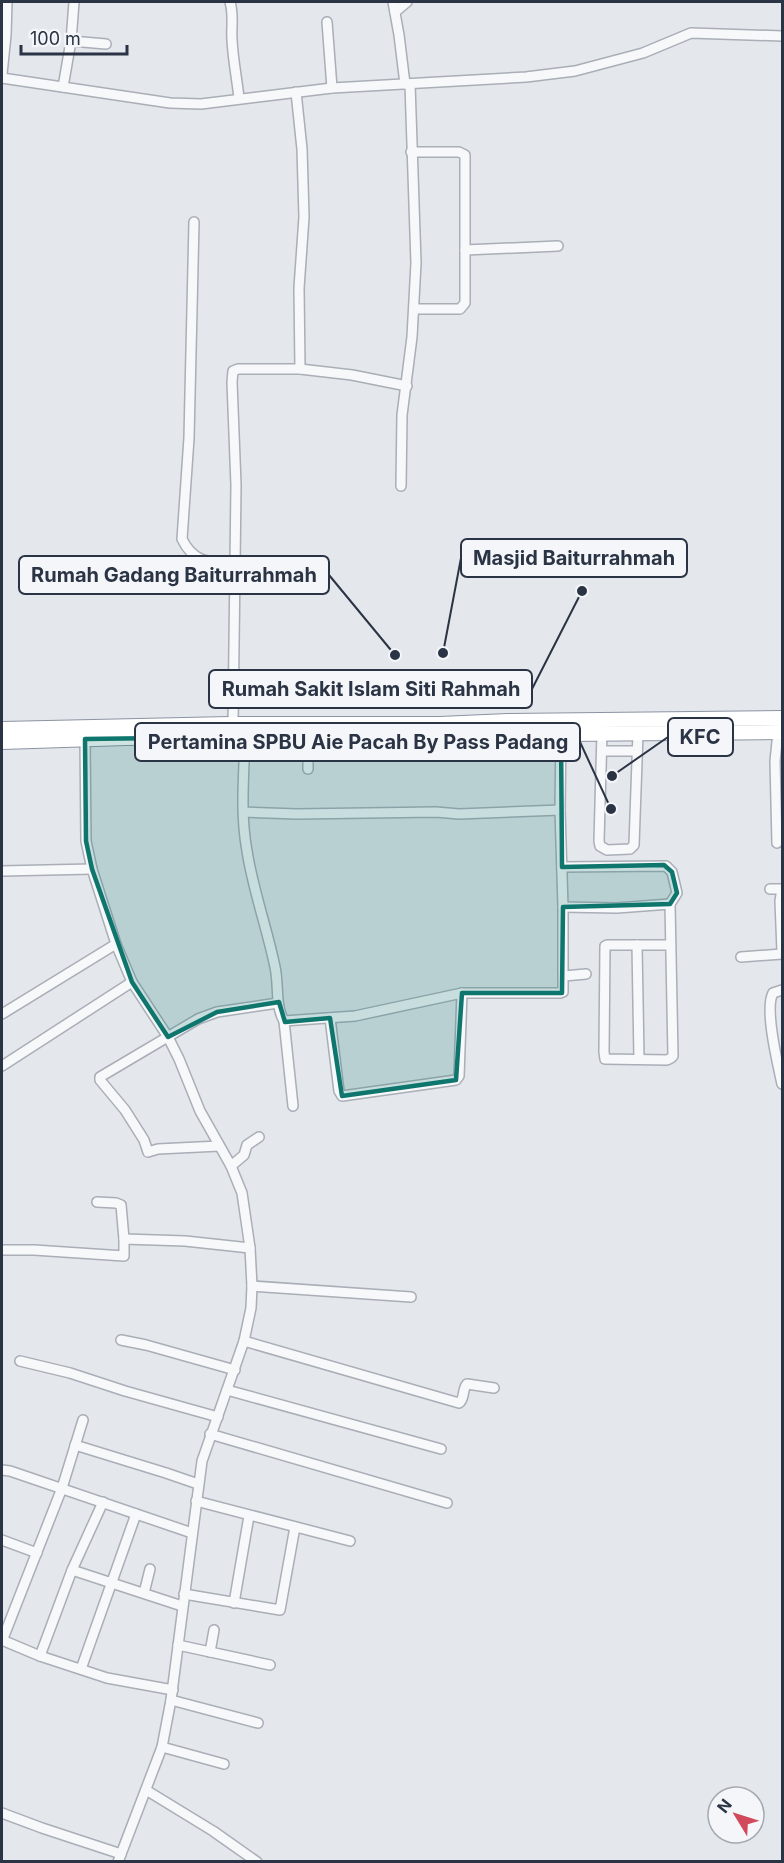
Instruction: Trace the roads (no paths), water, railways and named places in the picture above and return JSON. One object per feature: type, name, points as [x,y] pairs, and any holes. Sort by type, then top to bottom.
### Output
[{"type":"highway","points":[[2,729],[233,724],[344,730],[561,734],[781,727]]},
{"type":"highway","points":[[2,742],[308,735],[344,730],[781,727]]},
{"type":"street","points":[[7,2],[2,76],[170,103],[201,104],[332,88],[526,77],[575,71],[633,57],[691,33],[783,36]]},
{"type":"street","points":[[63,87],[71,41],[74,2]]},
{"type":"street","points":[[230,2],[233,15],[233,57],[239,99]]},
{"type":"street","points":[[393,2],[407,84],[416,263],[414,309],[402,415],[401,486]]},
{"type":"street","points":[[395,12],[407,2]]},
{"type":"street","points":[[327,22],[332,88]]},
{"type":"street","points":[[71,41],[106,44]]},
{"type":"street","points":[[296,92],[302,149],[304,217],[299,288],[300,369]]},
{"type":"street","points":[[411,152],[459,152],[464,154],[466,299],[460,309],[414,309]]},
{"type":"street","points":[[194,222],[189,438],[182,539],[188,551],[195,556],[208,562],[235,564]]},
{"type":"street","points":[[465,250],[558,246]]},
{"type":"street","points":[[233,724],[236,485],[233,371],[243,368],[300,369],[352,375],[406,386]]},
{"type":"street","points":[[777,843],[775,761],[781,727]]},
{"type":"street","points":[[602,733],[599,841],[600,846],[607,850],[630,849],[634,845],[638,732]]},
{"type":"street","points":[[284,1021],[355,1016],[462,993],[560,993],[563,990],[561,734]]},
{"type":"street","points":[[308,735],[308,769]]},
{"type":"street","points":[[245,736],[243,813],[247,852],[275,967],[278,1003],[284,1021],[293,1107]]},
{"type":"street","points":[[2,1813],[119,1858],[162,1747],[172,1695],[202,1461],[235,1370],[251,1308],[250,1248],[242,1193],[231,1166],[200,1111],[168,1037],[132,982],[116,944],[92,869],[86,841],[85,739]]},
{"type":"street","points":[[602,751],[638,751]]},
{"type":"street","points":[[243,813],[436,812],[459,814],[560,810]]},
{"type":"street","points":[[562,867],[666,866],[672,872],[677,893],[670,904],[671,945],[672,1056],[671,1059],[607,1060],[603,1052],[604,948],[607,945],[671,945]]},
{"type":"street","points":[[2,871],[92,869]]},
{"type":"street","points":[[741,957],[783,953],[780,901],[782,889],[770,889]]},
{"type":"street","points":[[563,907],[617,908],[670,904]]},
{"type":"street","points":[[2,1014],[116,944]]},
{"type":"street","points":[[637,945],[639,1059]]},
{"type":"street","points":[[564,976],[586,974]]},
{"type":"street","points":[[2,1066],[132,982]]},
{"type":"street","points":[[783,990],[773,993],[770,1003],[774,1052],[783,1084]]},
{"type":"street","points":[[330,1018],[339,1091],[342,1096],[456,1080],[459,1076],[462,993]]},
{"type":"street","points":[[219,1146],[158,1149],[148,1152],[144,1140],[129,1117],[100,1080],[102,1074],[198,1019],[217,1012],[278,1003]]},
{"type":"street","points":[[231,1166],[244,1155],[247,1145],[259,1137]]},
{"type":"street","points":[[2,1250],[123,1256],[121,1205],[97,1202]]},
{"type":"street","points":[[124,1239],[185,1241],[250,1248]]},
{"type":"street","points":[[252,1286],[411,1297]]},
{"type":"street","points":[[121,1340],[235,1370]]},
{"type":"street","points":[[244,1341],[459,1403],[467,1383],[494,1388]]},
{"type":"street","points":[[20,1361],[70,1373],[218,1417]]},
{"type":"street","points":[[227,1390],[441,1449]]},
{"type":"street","points":[[84,1420],[62,1488],[2,1640],[40,1656],[107,1678],[172,1695],[258,1723]]},
{"type":"street","points":[[210,1434],[447,1503]]},
{"type":"street","points":[[75,1445],[198,1484]]},
{"type":"street","points":[[2,1470],[192,1533]]},
{"type":"street","points":[[40,1656],[72,1570],[103,1502]]},
{"type":"street","points":[[196,1502],[350,1541]]},
{"type":"street","points":[[81,1669],[136,1514]]},
{"type":"street","points":[[234,1603],[249,1516]]},
{"type":"street","points":[[184,1594],[279,1610],[282,1608],[295,1527]]},
{"type":"street","points":[[2,1540],[37,1553]]},
{"type":"street","points":[[144,1593],[150,1569]]},
{"type":"street","points":[[72,1570],[182,1606]]},
{"type":"street","points":[[210,1652],[214,1630]]},
{"type":"street","points":[[178,1645],[270,1665]]},
{"type":"street","points":[[162,1747],[224,1764]]},
{"type":"street","points":[[146,1790],[213,1831],[257,1862]]},
{"type":"place","name":"Rumah Sakit Islam Siti Rahmah","points":[[582,591]]},
{"type":"place","name":"Masjid Baiturrahmah","points":[[443,653]]},
{"type":"place","name":"Rumah Gadang Baiturrahmah","points":[[395,655]]},
{"type":"place","name":"KFC","points":[[612,776]]},
{"type":"place","name":"Pertamina SPBU Aie Pacah By Pass Padang","points":[[611,809]]}]
